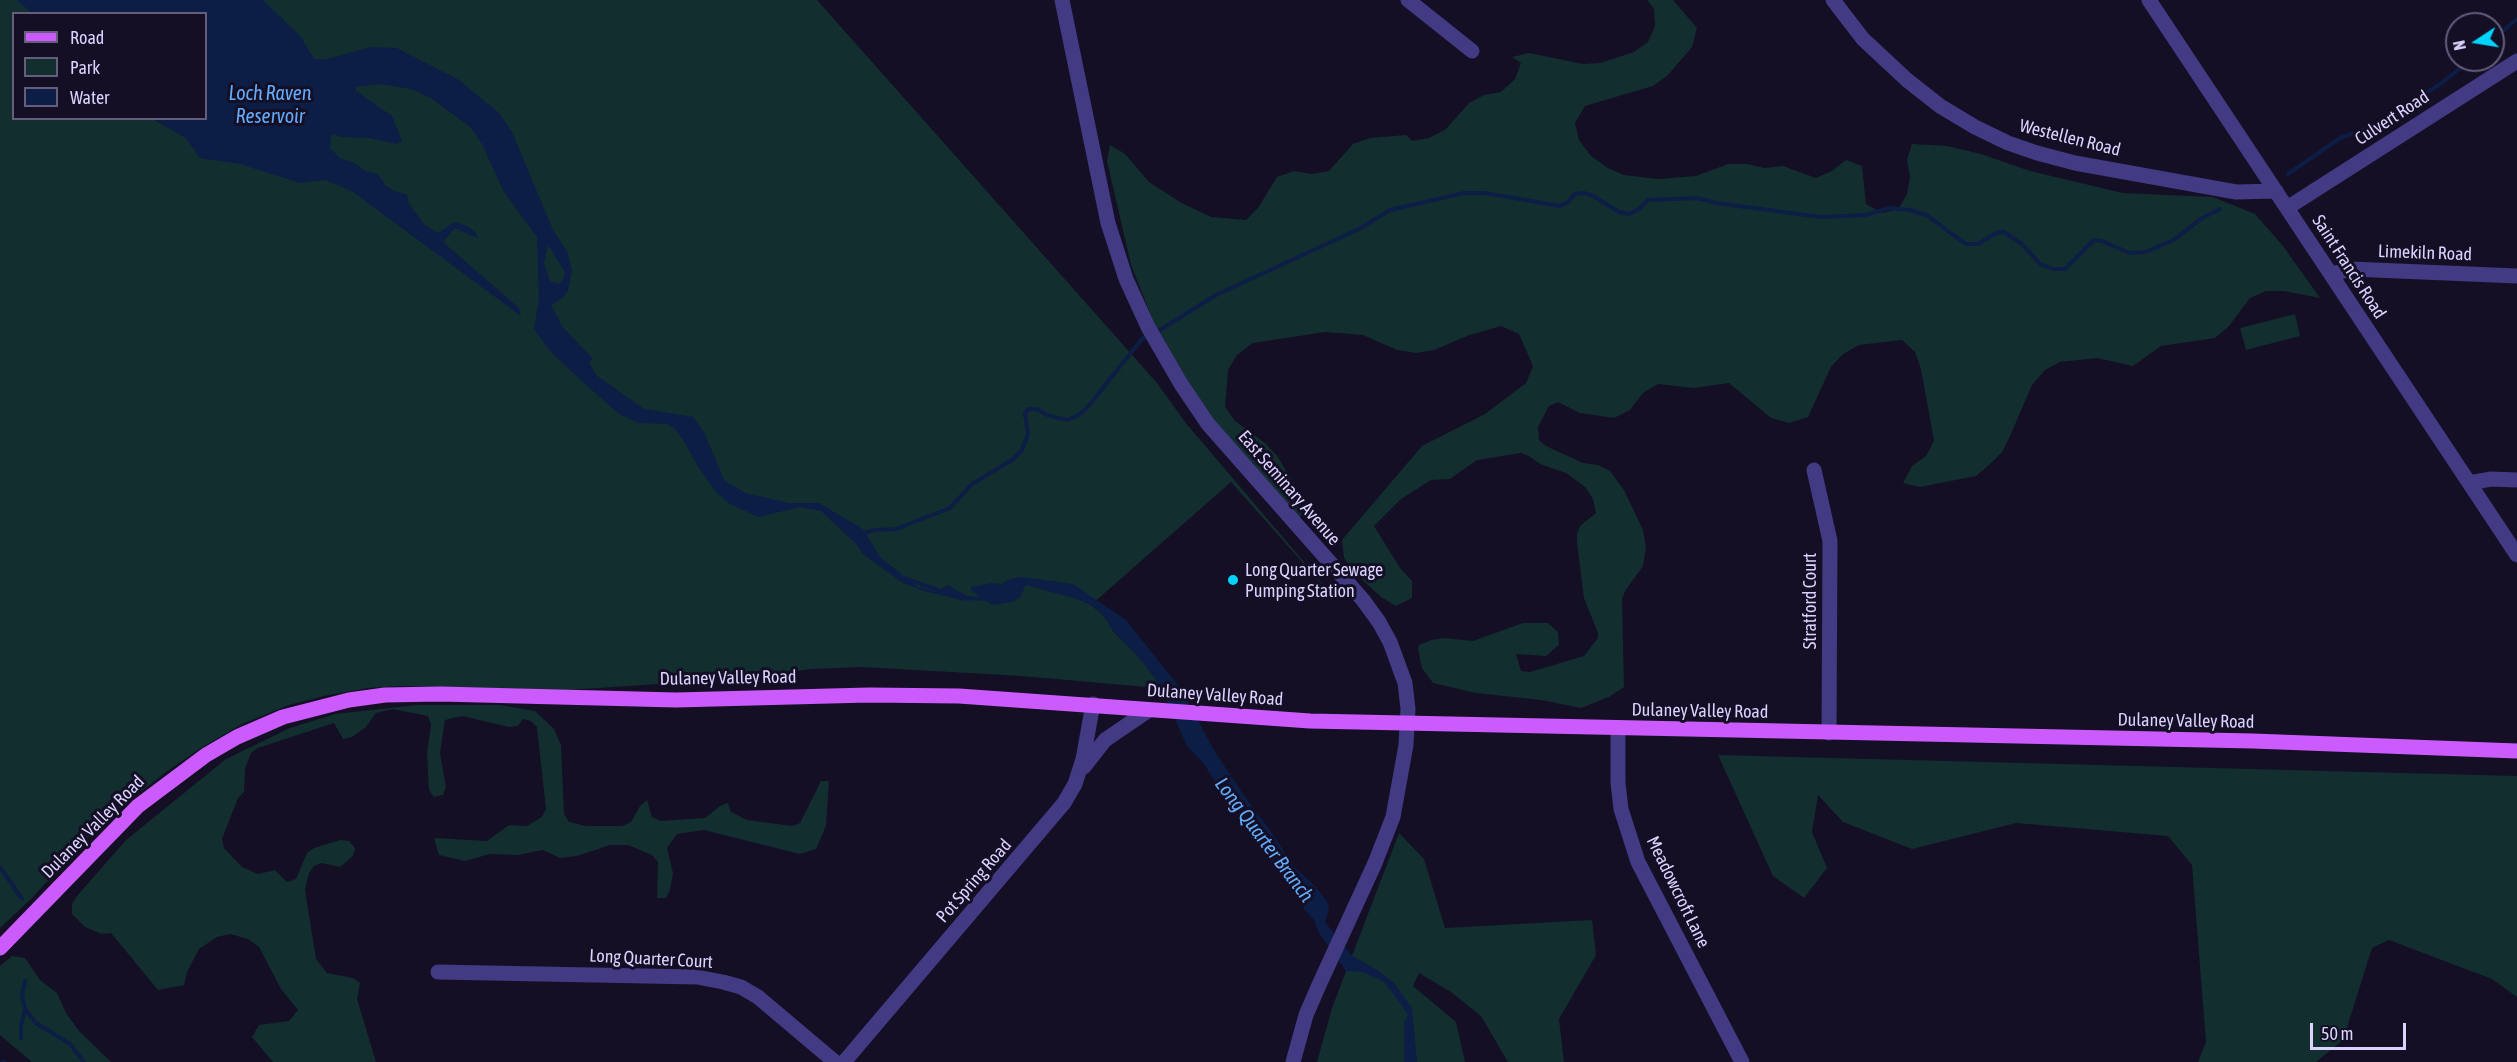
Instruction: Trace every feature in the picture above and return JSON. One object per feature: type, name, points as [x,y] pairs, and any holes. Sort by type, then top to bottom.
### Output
[{"type":"main road","name":"Dulaney Valley Road","points":[[0,948],[138,806],[206,755],[244,734],[283,717],[331,703],[367,697],[441,694],[676,700],[928,695],[1093,704],[1202,715],[1407,724],[2253,741],[2517,751]]},
{"type":"street","name":"East Seminary Avenue","points":[[1062,0],[1108,223],[1126,279],[1155,342],[1208,424],[1363,600],[1385,631],[1405,683],[1407,724],[1403,764],[1393,817],[1384,844],[1306,1015],[1293,1062]]},
{"type":"street","points":[[1408,0],[1472,51]]},
{"type":"street","name":"Westellen Road","points":[[1833,0],[1863,39],[1907,80],[1940,106],[2008,143],[2075,163],[2236,192],[2276,191]]},
{"type":"street","name":"Saint Francis Road","points":[[2149,0],[2517,555]]},
{"type":"street","name":"Culvert Road","points":[[2288,208],[2517,61]]},
{"type":"street","name":"Limekiln Road","points":[[2332,274],[2351,269],[2517,276]]},
{"type":"street","name":"Stratford Court","points":[[1814,470],[1830,542],[1829,733]]},
{"type":"street","points":[[2469,483],[2491,479],[2517,480]]},
{"type":"street","name":"Pot Spring Road","points":[[844,1062],[1051,821],[1070,794],[1079,775],[1093,704]]},
{"type":"street","points":[[1079,775],[1105,740],[1149,710]]},
{"type":"street","name":"Meadowcroft Lane","points":[[1618,729],[1618,783],[1621,809],[1638,862],[1742,1062]]},
{"type":"street","name":"Long Quarter Court","points":[[438,972],[697,978],[723,982],[741,987],[758,997],[835,1062]]},
{"type":"green space","points":[[0,0],[817,0],[1157,383],[1185,422],[1343,608],[1231,482],[1091,605],[1104,616],[1114,632],[1169,689],[1022,676],[862,667],[812,669],[703,681],[568,690],[401,686],[368,688],[324,696],[289,705],[242,724],[166,772],[103,821],[32,898],[0,928]]},
{"type":"green space","points":[[1647,0],[1673,0],[1697,28],[1692,47],[1668,75],[1653,86],[1585,106],[1575,123],[1579,140],[1591,156],[1608,168],[1624,175],[1658,179],[1696,176],[1728,164],[1747,164],[1764,168],[1783,166],[1816,178],[1832,171],[1846,160],[1862,166],[1866,204],[1882,213],[1898,209],[1907,194],[1910,177],[1907,160],[1912,144],[1947,146],[1981,154],[2030,171],[2123,193],[2213,197],[2255,214],[2283,246],[2320,298],[2284,291],[2266,291],[2250,298],[2229,326],[2215,338],[2161,346],[2133,366],[2097,358],[2060,362],[2045,370],[2032,385],[2002,452],[1989,465],[1976,476],[1920,487],[1903,483],[1912,466],[1926,456],[1934,441],[1921,369],[1915,352],[1902,340],[1859,345],[1843,354],[1831,367],[1808,417],[1789,423],[1771,418],[1729,383],[1694,388],[1658,384],[1643,393],[1630,410],[1614,418],[1580,413],[1558,402],[1549,406],[1538,427],[1539,440],[1546,446],[1583,463],[1598,465],[1610,471],[1624,490],[1643,530],[1646,548],[1643,566],[1622,599],[1624,687],[1609,697],[1581,708],[1541,700],[1476,693],[1433,683],[1422,668],[1418,649],[1419,645],[1431,640],[1445,638],[1473,641],[1523,623],[1548,623],[1558,632],[1559,645],[1546,656],[1516,654],[1521,671],[1530,672],[1584,656],[1598,638],[1584,598],[1577,543],[1577,533],[1581,525],[1596,513],[1593,499],[1585,487],[1566,473],[1540,464],[1521,453],[1477,460],[1450,479],[1431,480],[1401,499],[1374,526],[1400,568],[1412,581],[1412,598],[1396,606],[1381,597],[1354,572],[1344,558],[1342,540],[1422,446],[1485,414],[1526,383],[1533,366],[1519,334],[1501,326],[1467,336],[1434,350],[1416,353],[1397,350],[1363,335],[1325,332],[1253,343],[1237,355],[1228,370],[1225,407],[1235,421],[1265,443],[1278,457],[1305,504],[1299,520],[1274,497],[1204,407],[1157,331],[1131,265],[1107,161],[1110,145],[1125,154],[1149,182],[1180,202],[1211,217],[1246,220],[1258,208],[1277,177],[1294,171],[1312,174],[1329,171],[1353,144],[1370,138],[1406,135],[1412,141],[1429,138],[1445,130],[1469,103],[1484,95],[1501,92],[1515,79],[1521,63],[1512,57],[1529,53],[1583,64],[1600,63],[1634,52],[1648,42],[1655,26],[1654,9]]},
{"type":"green space","points":[[2295,314],[2300,336],[2246,350],[2240,328]]},
{"type":"green space","points":[[417,705],[500,705],[535,711],[554,729],[561,745],[564,814],[569,822],[586,826],[622,826],[631,822],[640,806],[647,800],[652,817],[660,821],[705,818],[720,806],[728,803],[731,812],[747,820],[792,826],[800,823],[821,781],[829,781],[826,826],[816,849],[800,854],[704,830],[677,834],[667,848],[673,873],[670,890],[666,898],[657,898],[658,862],[652,855],[628,845],[610,845],[577,856],[560,858],[543,850],[518,855],[490,854],[465,861],[439,855],[434,838],[487,841],[509,825],[527,826],[542,817],[546,809],[537,727],[531,721],[523,719],[518,726],[509,727],[462,716],[445,720],[440,753],[446,787],[443,795],[434,797],[429,790],[427,753],[431,725],[428,716],[393,709],[376,713],[366,727],[352,737],[343,739],[334,723],[258,748],[251,753],[245,769],[244,792],[238,798],[222,839],[224,848],[242,867],[258,874],[275,870],[287,882],[296,879],[307,853],[314,848],[340,840],[349,841],[355,848],[353,856],[340,867],[322,863],[314,866],[309,873],[305,890],[316,959],[327,973],[353,978],[360,983],[357,999],[376,1062],[273,1062],[252,1037],[259,1025],[289,1021],[298,1010],[281,989],[259,947],[248,939],[230,934],[217,937],[199,949],[187,972],[184,985],[158,990],[111,933],[102,934],[85,927],[72,914],[72,904],[77,896],[126,840],[226,759],[290,728],[335,714]]},
{"type":"green space","points":[[1718,755],[2517,776],[2517,997],[2492,979],[2389,940],[2372,948],[2343,1040],[2316,1062],[2198,1062],[2206,1042],[2192,865],[2168,836],[2016,823],[1912,849],[1843,822],[1818,795],[1812,832],[1827,868],[1804,898],[1773,876]]},
{"type":"green space","points":[[1399,833],[1424,859],[1445,928],[1592,920],[1596,955],[1559,1019],[1564,1062],[1508,1062],[1481,1016],[1451,992],[1419,973],[1413,986],[1456,1022],[1465,1062],[1317,1062],[1332,1008]]},
{"type":"green space","points":[[12,956],[25,958],[40,980],[57,993],[66,1013],[79,1031],[111,1062],[32,1062],[0,1035],[0,966]]},
{"type":"water","name":"Loch Raven Reservoir","points":[[16,0],[263,0],[301,37],[314,59],[327,59],[371,47],[397,48],[459,80],[499,113],[512,132],[553,230],[567,251],[572,271],[568,290],[563,298],[551,305],[562,326],[593,359],[589,362],[596,375],[644,409],[693,417],[704,432],[724,480],[745,493],[789,503],[819,503],[863,529],[880,557],[918,587],[936,592],[948,585],[970,598],[966,601],[924,591],[903,583],[863,554],[855,543],[821,511],[800,507],[759,517],[728,503],[716,492],[675,429],[667,424],[639,423],[619,414],[575,375],[549,350],[534,329],[539,299],[537,237],[504,192],[482,144],[470,127],[431,98],[411,89],[380,84],[356,87],[356,91],[392,116],[402,141],[396,144],[333,134],[330,148],[340,158],[354,163],[365,171],[378,174],[385,185],[394,191],[407,195],[409,204],[425,225],[438,233],[454,222],[465,225],[475,232],[479,239],[455,228],[443,242],[519,308],[521,316],[353,192],[326,180],[300,183],[240,164],[200,158],[186,138],[154,120],[207,120],[207,12],[31,12]],"holes":[[[548,245],[565,272],[563,280],[558,284],[550,281],[544,263]]]},
{"type":"water","points":[[1022,577],[1073,584],[1126,620],[1181,689],[1215,752],[1292,865],[1327,901],[1329,909],[1325,922],[1352,956],[1376,969],[1394,983],[1412,1008],[1417,1062],[1404,1062],[1404,1022],[1408,1015],[1403,1007],[1384,982],[1363,972],[1346,971],[1319,933],[1314,920],[1305,910],[1297,894],[1263,852],[1246,824],[1242,811],[1222,793],[1204,764],[1187,746],[1160,686],[1143,662],[1114,632],[1104,616],[1093,606],[1077,599],[1026,585],[1020,597],[1012,602],[992,605],[971,590],[971,587],[992,583],[1001,584],[1010,579]]},
{"type":"waterway","points":[[2505,29],[2517,19]]},
{"type":"waterway","points":[[2288,174],[2340,138],[2380,124],[2455,72]]},
{"type":"waterway","points":[[1155,333],[1216,295],[1359,229],[1390,210],[1464,193],[1485,193],[1560,206],[1567,203],[1575,194],[1584,193],[1619,212],[1630,214],[1648,200],[1698,198],[1716,203],[1821,217],[1865,215],[1889,208],[1910,210],[1926,215],[1966,244],[1978,244],[1996,233],[2004,232],[2022,244],[2040,264],[2053,269],[2065,269],[2094,240],[2102,241],[2129,253],[2145,252],[2174,240],[2202,218],[2220,209]]},
{"type":"waterway","points":[[860,534],[875,530],[896,529],[950,508],[972,484],[1012,460],[1022,450],[1028,434],[1025,413],[1029,409],[1037,409],[1047,415],[1067,420],[1077,416],[1087,408],[1142,339],[1148,336]]},
{"type":"waterway","name":"Long Quarter Branch","points":[[904,578],[944,592]]},
{"type":"waterway","name":"Long Quarter Branch","points":[[966,598],[991,599]]},
{"type":"waterway","points":[[0,867],[22,899]]},
{"type":"waterway","points":[[25,981],[22,995],[25,1009],[36,1023],[70,1044],[84,1062]]},
{"type":"waterway","points":[[21,1038],[25,1009]]},
{"type":"place","name":"Long Quarter Sewage Pumping Station","points":[[1233,580]]}]
